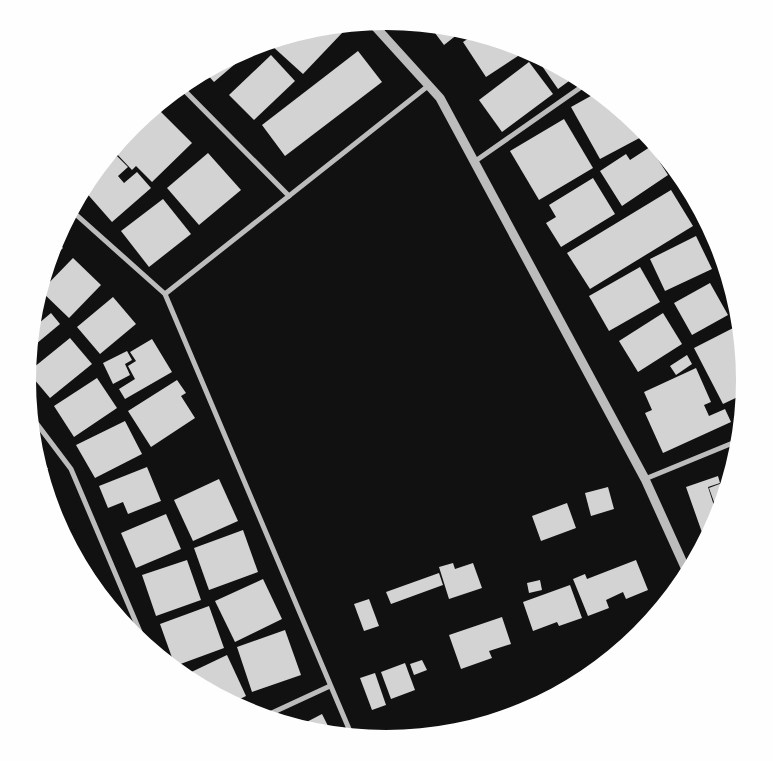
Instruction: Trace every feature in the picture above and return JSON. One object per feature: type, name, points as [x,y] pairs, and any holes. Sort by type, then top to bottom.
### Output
[{"type":"street","points":[[379,30],[440,98],[645,479],[684,565]]},
{"type":"street","points":[[164,294],[428,86]]},
{"type":"street","points":[[474,162],[580,88]]},
{"type":"street","points":[[187,93],[289,196]]},
{"type":"street","points":[[77,216],[164,294],[349,729]]},
{"type":"street","points":[[39,427],[71,469],[138,627]]},
{"type":"street","points":[[645,479],[731,444]]},
{"type":"street","points":[[273,712],[330,686]]},
{"type":"building","points":[[342,33],[303,74],[275,49],[296,42]]},
{"type":"building","points":[[435,34],[454,37],[444,45]]},
{"type":"building","points":[[467,40],[477,42],[518,56],[486,77],[463,42]]},
{"type":"building","points":[[358,51],[382,82],[285,156],[262,125]]},
{"type":"building","points":[[271,55],[295,81],[254,120],[229,95]]},
{"type":"building","points":[[529,62],[553,94],[502,132],[479,100]]},
{"type":"building","points":[[234,64],[214,82],[210,78]]},
{"type":"building","points":[[542,66],[569,81],[558,89]]},
{"type":"building","points":[[591,96],[618,117],[639,138],[600,159],[571,107]]},
{"type":"building","points":[[161,112],[192,143],[152,182],[136,166],[132,170],[118,155]]},
{"type":"building","points":[[564,119],[593,168],[539,200],[510,151]]},
{"type":"building","points":[[649,148],[668,175],[622,206],[600,171],[626,154],[630,160]]},
{"type":"building","points":[[208,153],[241,190],[199,225],[167,188]]},
{"type":"building","points":[[117,156],[128,167],[118,176],[124,183],[137,172],[151,188],[112,222],[89,196]]},
{"type":"building","points":[[593,178],[615,214],[561,247],[546,223],[556,217],[549,205]]},
{"type":"building","points":[[671,190],[693,226],[590,289],[567,253]]},
{"type":"building","points":[[163,199],[191,234],[149,267],[121,231]]},
{"type":"building","points":[[696,236],[712,269],[665,291],[650,259]]},
{"type":"building","points":[[73,258],[101,285],[69,318],[47,296],[51,281]]},
{"type":"building","points":[[640,267],[660,302],[609,331],[589,296]]},
{"type":"building","points":[[710,283],[728,315],[692,335],[674,303]]},
{"type":"building","points":[[113,297],[136,324],[100,354],[77,327]]},
{"type":"building","points":[[51,313],[60,324],[38,342],[39,335],[41,321]]},
{"type":"building","points":[[663,313],[682,344],[638,372],[619,341]]},
{"type":"building","points":[[733,328],[736,358],[736,398],[723,404],[694,348]]},
{"type":"building","points":[[70,338],[92,364],[50,398],[36,382],[37,365]]},
{"type":"building","points":[[152,339],[172,372],[125,399],[119,389],[135,379],[128,366],[136,361],[130,352]]},
{"type":"building","points":[[127,351],[132,360],[125,364],[130,375],[113,384],[103,363]]},
{"type":"building","points":[[687,355],[692,364],[676,375],[670,366]]},
{"type":"building","points":[[696,368],[711,402],[704,405],[709,416],[725,409],[731,422],[663,453],[645,413],[652,410],[644,392]]},
{"type":"building","points":[[97,378],[117,408],[74,437],[54,406]]},
{"type":"building","points":[[177,380],[186,393],[181,396],[195,418],[151,447],[128,411]]},
{"type":"building","points":[[125,421],[142,454],[95,478],[76,445]]},
{"type":"building","points":[[147,467],[161,501],[128,514],[123,502],[108,508],[99,486]]},
{"type":"building","points":[[718,476],[720,483],[708,487],[714,505],[702,533],[686,487]]},
{"type":"building","points":[[219,479],[238,521],[193,541],[174,500]]},
{"type":"building","points":[[721,483],[714,503],[709,488]]},
{"type":"building","points":[[608,487],[614,509],[591,516],[585,493]]},
{"type":"building","points":[[567,503],[576,528],[541,541],[532,516]]},
{"type":"building","points":[[166,514],[181,549],[136,568],[121,533]]},
{"type":"building","points":[[243,530],[258,572],[209,590],[194,548]]},
{"type":"building","points":[[187,560],[201,600],[156,616],[142,575]]},
{"type":"building","points":[[636,560],[648,590],[626,599],[623,592],[606,600],[609,608],[588,616],[573,579],[585,574],[587,579]]},
{"type":"building","points":[[453,563],[455,569],[473,563],[482,588],[449,599],[439,567]]},
{"type":"building","points":[[439,573],[443,585],[391,604],[386,592]]},
{"type":"building","points":[[263,579],[282,619],[235,642],[215,601]]},
{"type":"building","points":[[540,580],[542,590],[529,593],[527,583]]},
{"type":"building","points":[[570,585],[582,618],[559,626],[557,622],[533,631],[523,602]]},
{"type":"building","points":[[369,599],[379,626],[364,631],[354,604]]},
{"type":"building","points":[[209,606],[224,648],[180,664],[172,658],[160,624]]},
{"type":"building","points":[[502,617],[511,644],[489,651],[492,658],[461,669],[449,635]]},
{"type":"building","points":[[285,630],[301,675],[252,692],[237,647]]},
{"type":"building","points":[[227,655],[246,696],[240,699],[231,695],[192,672]]},
{"type":"building","points":[[422,660],[427,670],[414,675],[410,664]]},
{"type":"building","points":[[405,663],[415,690],[391,699],[381,672]]},
{"type":"building","points":[[375,673],[386,705],[372,710],[360,678]]},
{"type":"building","points":[[322,714],[328,726],[318,724],[307,722]]}]
